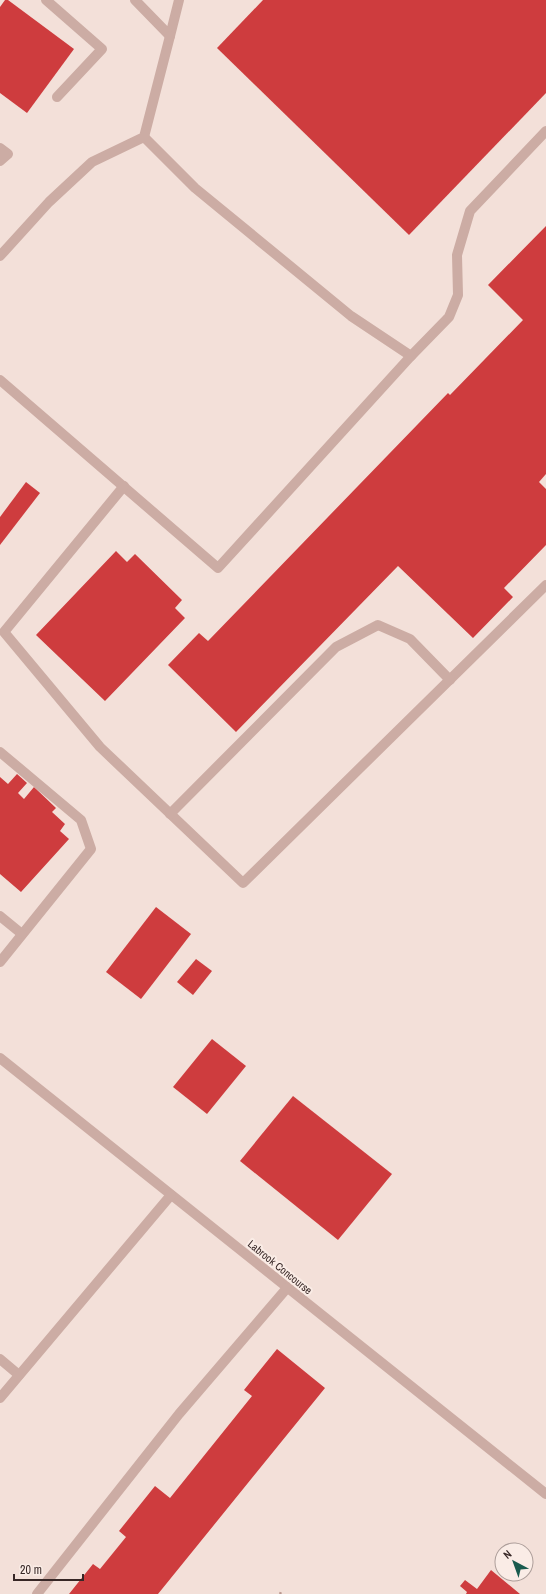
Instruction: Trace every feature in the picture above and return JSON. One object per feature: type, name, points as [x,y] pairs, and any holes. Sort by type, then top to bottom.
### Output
[{"type":"street","points":[[46,0],[102,49],[57,97]]},
{"type":"street","points":[[135,0],[170,36]]},
{"type":"street","points":[[0,256],[49,202],[92,162],[144,137],[179,0]]},
{"type":"street","points":[[0,380],[218,568],[411,356],[449,317],[458,295],[457,255],[470,211],[546,131]]},
{"type":"street","points":[[144,137],[195,188],[351,316],[411,356]]},
{"type":"street","points":[[0,148],[8,154],[0,162]]},
{"type":"street","points":[[124,486],[4,632],[100,747],[243,883],[546,585]]},
{"type":"street","points":[[170,814],[336,647],[378,625],[410,639],[450,680]]},
{"type":"street","points":[[0,752],[81,820],[91,849],[0,962]]},
{"type":"street","points":[[0,916],[22,934]]},
{"type":"street","name":"Labrook Concourse","points":[[0,1058],[546,1494]]},
{"type":"street","points":[[0,1398],[171,1195]]},
{"type":"street","points":[[37,1594],[179,1414],[287,1288]]},
{"type":"street","points":[[0,1360],[19,1376]]},
{"type":"building","points":[[5,0],[8,0],[74,49],[27,113],[0,93],[0,7]]},
{"type":"building","points":[[263,0],[546,0],[546,93],[409,235],[217,48]]},
{"type":"building","points":[[546,226],[546,474],[539,482],[546,489],[546,545],[504,588],[513,597],[473,638],[398,566],[236,732],[168,665],[199,633],[208,641],[448,393],[450,395],[523,320],[488,285]]},
{"type":"building","points":[[26,482],[40,493],[0,545],[0,517]]},
{"type":"building","points":[[116,551],[127,562],[135,554],[182,600],[175,608],[185,618],[105,701],[36,635]]},
{"type":"building","points":[[17,774],[27,783],[18,793],[24,799],[34,787],[56,808],[52,812],[65,824],[60,831],[69,839],[21,892],[0,874],[0,777],[8,784]]},
{"type":"building","points":[[156,907],[191,934],[141,999],[106,972]]},
{"type":"building","points":[[196,959],[212,971],[193,995],[177,982]]},
{"type":"building","points":[[212,1039],[246,1066],[207,1114],[173,1087]]},
{"type":"building","points":[[293,1096],[392,1174],[338,1240],[240,1161]]},
{"type":"building","points":[[277,1349],[325,1388],[158,1594],[69,1594],[93,1564],[100,1569],[126,1537],[119,1531],[155,1486],[170,1498],[252,1396],[244,1390]]},
{"type":"building","points":[[491,1570],[494,1572],[494,1582],[506,1582],[520,1594],[466,1594],[467,1592],[460,1586],[465,1580],[477,1589]]}]
